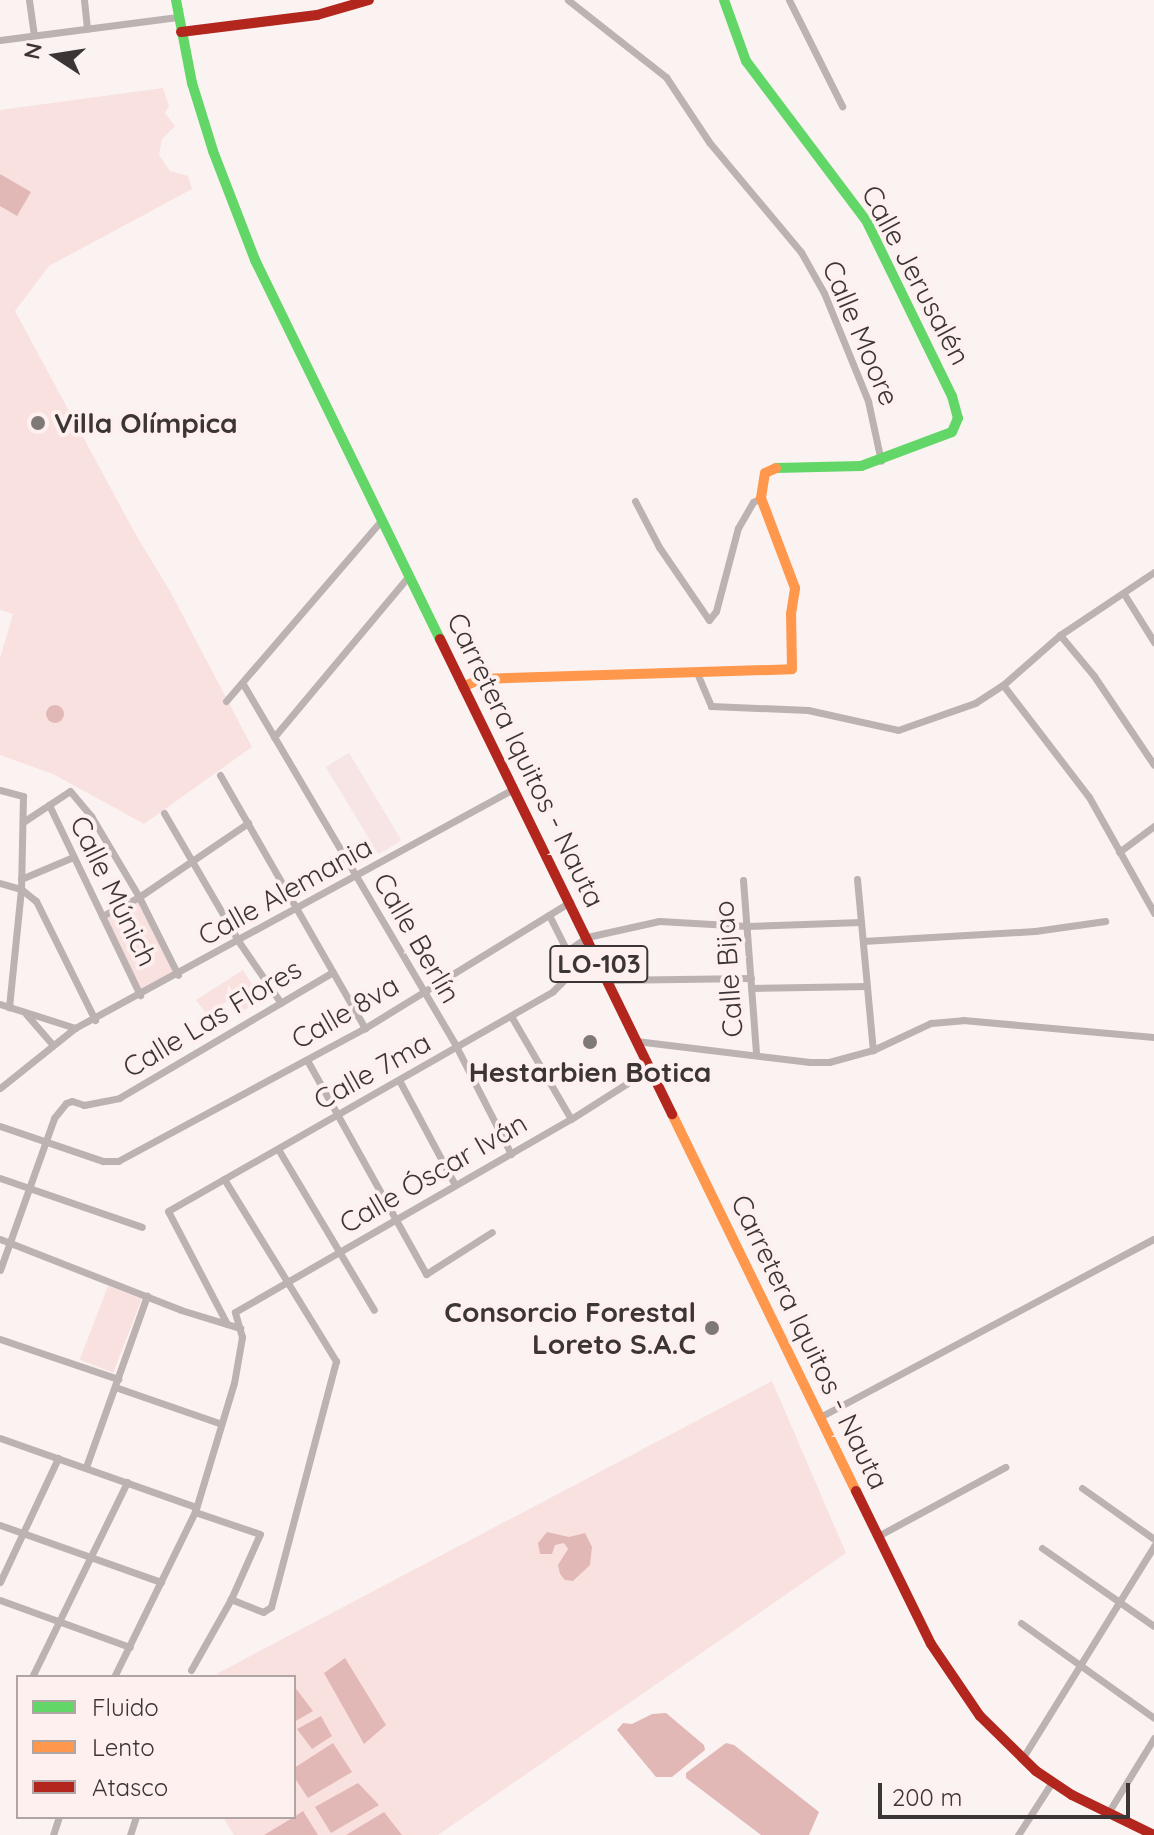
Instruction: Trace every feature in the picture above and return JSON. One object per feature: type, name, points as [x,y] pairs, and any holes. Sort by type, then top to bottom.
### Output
[{"type":"main road","name":"Carretera Iquitos - Nauta","points":[[176,0],[192,83],[213,151],[255,260],[931,1644],[957,1687],[1022,1759],[1052,1782],[1140,1832],[1154,1835]]},
{"type":"main road","points":[[181,32],[317,15],[369,0]]},
{"type":"main road","name":"Calle Jerusalén","points":[[724,0],[746,61],[866,220],[952,396],[958,418],[952,432],[881,461]]},
{"type":"main road","points":[[463,687],[480,679],[792,669],[791,614],[795,588],[790,567],[761,498],[760,487],[771,468],[861,466],[881,461]]},
{"type":"street","points":[[29,0],[34,35]]},
{"type":"street","points":[[84,0],[87,29]]},
{"type":"street","name":"Calle Moore","points":[[568,0],[666,77],[709,142],[801,252],[824,293],[868,401],[881,461]]},
{"type":"street","points":[[789,0],[842,106]]},
{"type":"street","points":[[0,40],[178,17]]},
{"type":"street","points":[[635,501],[659,547],[709,620],[716,611],[738,528],[753,502],[761,498]]},
{"type":"street","points":[[226,701],[381,521]]},
{"type":"street","points":[[697,673],[711,706],[808,710],[898,730],[975,703],[1003,685],[1060,635],[1154,572]]},
{"type":"street","points":[[274,737],[408,577]]},
{"type":"street","points":[[1124,594],[1154,642]]},
{"type":"street","points":[[1060,635],[1094,676],[1154,765]]},
{"type":"street","name":"Calle Berlín","points":[[243,684],[457,1048],[511,1154]]},
{"type":"street","points":[[1003,685],[1089,797],[1154,913]]},
{"type":"street","points":[[220,775],[365,1028]]},
{"type":"street","name":"Calle Alemania","points":[[0,1088],[75,1028],[239,942],[514,789]]},
{"type":"street","points":[[0,790],[23,796],[21,889],[9,1007]]},
{"type":"street","points":[[23,822],[70,791],[91,816],[139,897],[178,975]]},
{"type":"street","name":"Calle Múnich","points":[[49,805],[140,995]]},
{"type":"street","points":[[164,813],[239,942],[281,1003]]},
{"type":"street","points":[[102,916],[139,897],[248,823]]},
{"type":"street","points":[[1119,852],[1154,826]]},
{"type":"street","points":[[21,879],[73,857]]},
{"type":"street","points":[[857,879],[873,1050]]},
{"type":"street","name":"Calle Bijao","points":[[743,880],[756,1054]]},
{"type":"street","points":[[0,883],[21,889],[36,901],[95,1020]]},
{"type":"street","name":"Calle 8va","points":[[0,1126],[44,1143],[112,1162],[365,1028],[570,902]]},
{"type":"street","points":[[549,915],[567,951],[587,937],[659,921],[747,926],[861,922]]},
{"type":"street","points":[[863,941],[1035,931],[1105,921]]},
{"type":"street","name":"Calle 7ma","points":[[227,1324],[168,1211],[457,1048],[568,979],[572,972],[567,951]]},
{"type":"street","name":"Calle Las Flores","points":[[44,1143],[54,1118],[66,1103],[72,1101],[84,1105],[114,1100],[333,972]]},
{"type":"street","points":[[607,980],[751,978]]},
{"type":"street","points":[[751,988],[867,986]]},
{"type":"street","points":[[0,1004],[75,1028]]},
{"type":"street","points":[[24,1012],[52,1044]]},
{"type":"street","points":[[511,1016],[571,1119]]},
{"type":"street","points":[[636,1041],[829,1062],[873,1050],[931,1023],[963,1020],[1154,1037]]},
{"type":"street","points":[[307,1060],[426,1274],[492,1232]]},
{"type":"street","name":"Calle Óscar Iván","points":[[240,1328],[235,1312],[454,1183],[571,1119],[651,1068]]},
{"type":"street","points":[[399,1080],[454,1183]]},
{"type":"street","points":[[0,1270],[4,1240],[44,1143]]},
{"type":"street","points":[[278,1149],[374,1310]]},
{"type":"street","points":[[0,1178],[142,1227]]},
{"type":"street","points":[[224,1179],[336,1361],[271,1607],[263,1612],[231,1599]]},
{"type":"street","points":[[820,1417],[1154,1239]]},
{"type":"street","points":[[4,1240],[147,1296],[240,1328],[242,1337],[234,1383],[219,1423],[196,1509],[115,1675]]},
{"type":"street","points":[[86,1467],[147,1296]]},
{"type":"street","points":[[0,1339],[219,1423]]},
{"type":"street","points":[[0,1438],[127,1482],[260,1534],[231,1599],[191,1670]]},
{"type":"street","points":[[1,1579],[58,1458]]},
{"type":"street","points":[[878,1536],[1005,1467]]},
{"type":"street","points":[[33,1675],[127,1482]]},
{"type":"street","points":[[1082,1488],[1154,1539]]},
{"type":"street","points":[[0,1525],[161,1582]]},
{"type":"street","points":[[1022,1759],[1154,1546]]},
{"type":"street","points":[[1042,1548],[1154,1626]]},
{"type":"street","points":[[0,1600],[130,1647]]},
{"type":"street","points":[[1021,1623],[1154,1718]]},
{"type":"street","points":[[1108,1813],[1154,1738]]},
{"type":"street","points":[[1018,1835],[1052,1782]]},
{"type":"shaded area","name":"Villa Olímpica","points":[[163,88],[169,106],[165,113],[175,126],[162,139],[159,155],[170,171],[188,176],[192,189],[49,266],[15,311],[136,535],[170,591],[252,747],[144,824],[53,774],[0,755],[0,658],[13,614],[0,610],[0,110]]},
{"type":"shaded area","points":[[0,174],[31,192],[17,216],[0,206]]},
{"type":"shaded area","points":[[55,705],[64,714],[55,723],[46,714]]},
{"type":"shaded area","points":[[349,753],[402,840],[378,854],[326,767]]},
{"type":"shaded area","points":[[140,900],[177,976],[140,994],[103,918]]},
{"type":"shaded area","points":[[243,970],[261,999],[244,1010],[233,998],[206,1013],[196,1000]]},
{"type":"shaded area","points":[[108,1286],[142,1299],[113,1373],[80,1360]]},
{"type":"shaded area","points":[[772,1381],[846,1553],[438,1835],[234,1835],[224,1819],[296,1819],[296,1675],[218,1673]]},
{"type":"shaded area","points":[[547,1532],[569,1537],[585,1533],[592,1547],[590,1565],[573,1581],[565,1580],[560,1574],[558,1565],[568,1549],[564,1543],[555,1545],[552,1554],[540,1554],[538,1543]]},
{"type":"shaded area","points":[[345,1658],[386,1725],[364,1744],[324,1673]]},
{"type":"shaded area","points":[[296,1689],[313,1711],[296,1721]]},
{"type":"shaded area","points":[[666,1713],[704,1745],[705,1750],[672,1777],[656,1777],[617,1730],[623,1723],[632,1724],[652,1714]]},
{"type":"shaded area","points":[[321,1716],[332,1736],[312,1749],[297,1729]]},
{"type":"shaded area","points":[[333,1743],[352,1772],[308,1798],[296,1780],[296,1767]]},
{"type":"shaded area","points":[[726,1743],[734,1745],[819,1812],[809,1835],[761,1835],[686,1778],[686,1773]]},
{"type":"shaded area","points":[[358,1783],[379,1805],[331,1833],[315,1807]]},
{"type":"shaded area","points":[[303,1811],[318,1835],[264,1835],[296,1819]]},
{"type":"shaded area","points":[[384,1812],[402,1835],[346,1835]]},
{"type":"traffic: fast","points":[[176,0],[192,83],[213,151],[255,260],[440,639]]},
{"type":"traffic: fast","points":[[724,0],[746,61],[866,220],[952,396],[958,418],[952,432],[861,466],[776,468]]},
{"type":"traffic: slow","points":[[463,687],[480,679],[792,669],[791,614],[795,588],[761,498],[765,473],[776,468]]},
{"type":"traffic: slow","points":[[672,1114],[856,1491]]},
{"type":"traffic: jam","points":[[181,32],[317,15],[369,0]]},
{"type":"traffic: jam","points":[[440,639],[672,1114]]},
{"type":"traffic: jam","points":[[856,1491],[931,1644],[980,1716],[1036,1771],[1072,1795],[1154,1835]]},
{"type":"place","name":"Villa Olímpica","points":[[38,423]]},
{"type":"place","name":"Hestarbien Botica","points":[[590,1042]]},
{"type":"place","name":"Consorcio Forestal Loreto S.A.C","points":[[712,1328]]}]
